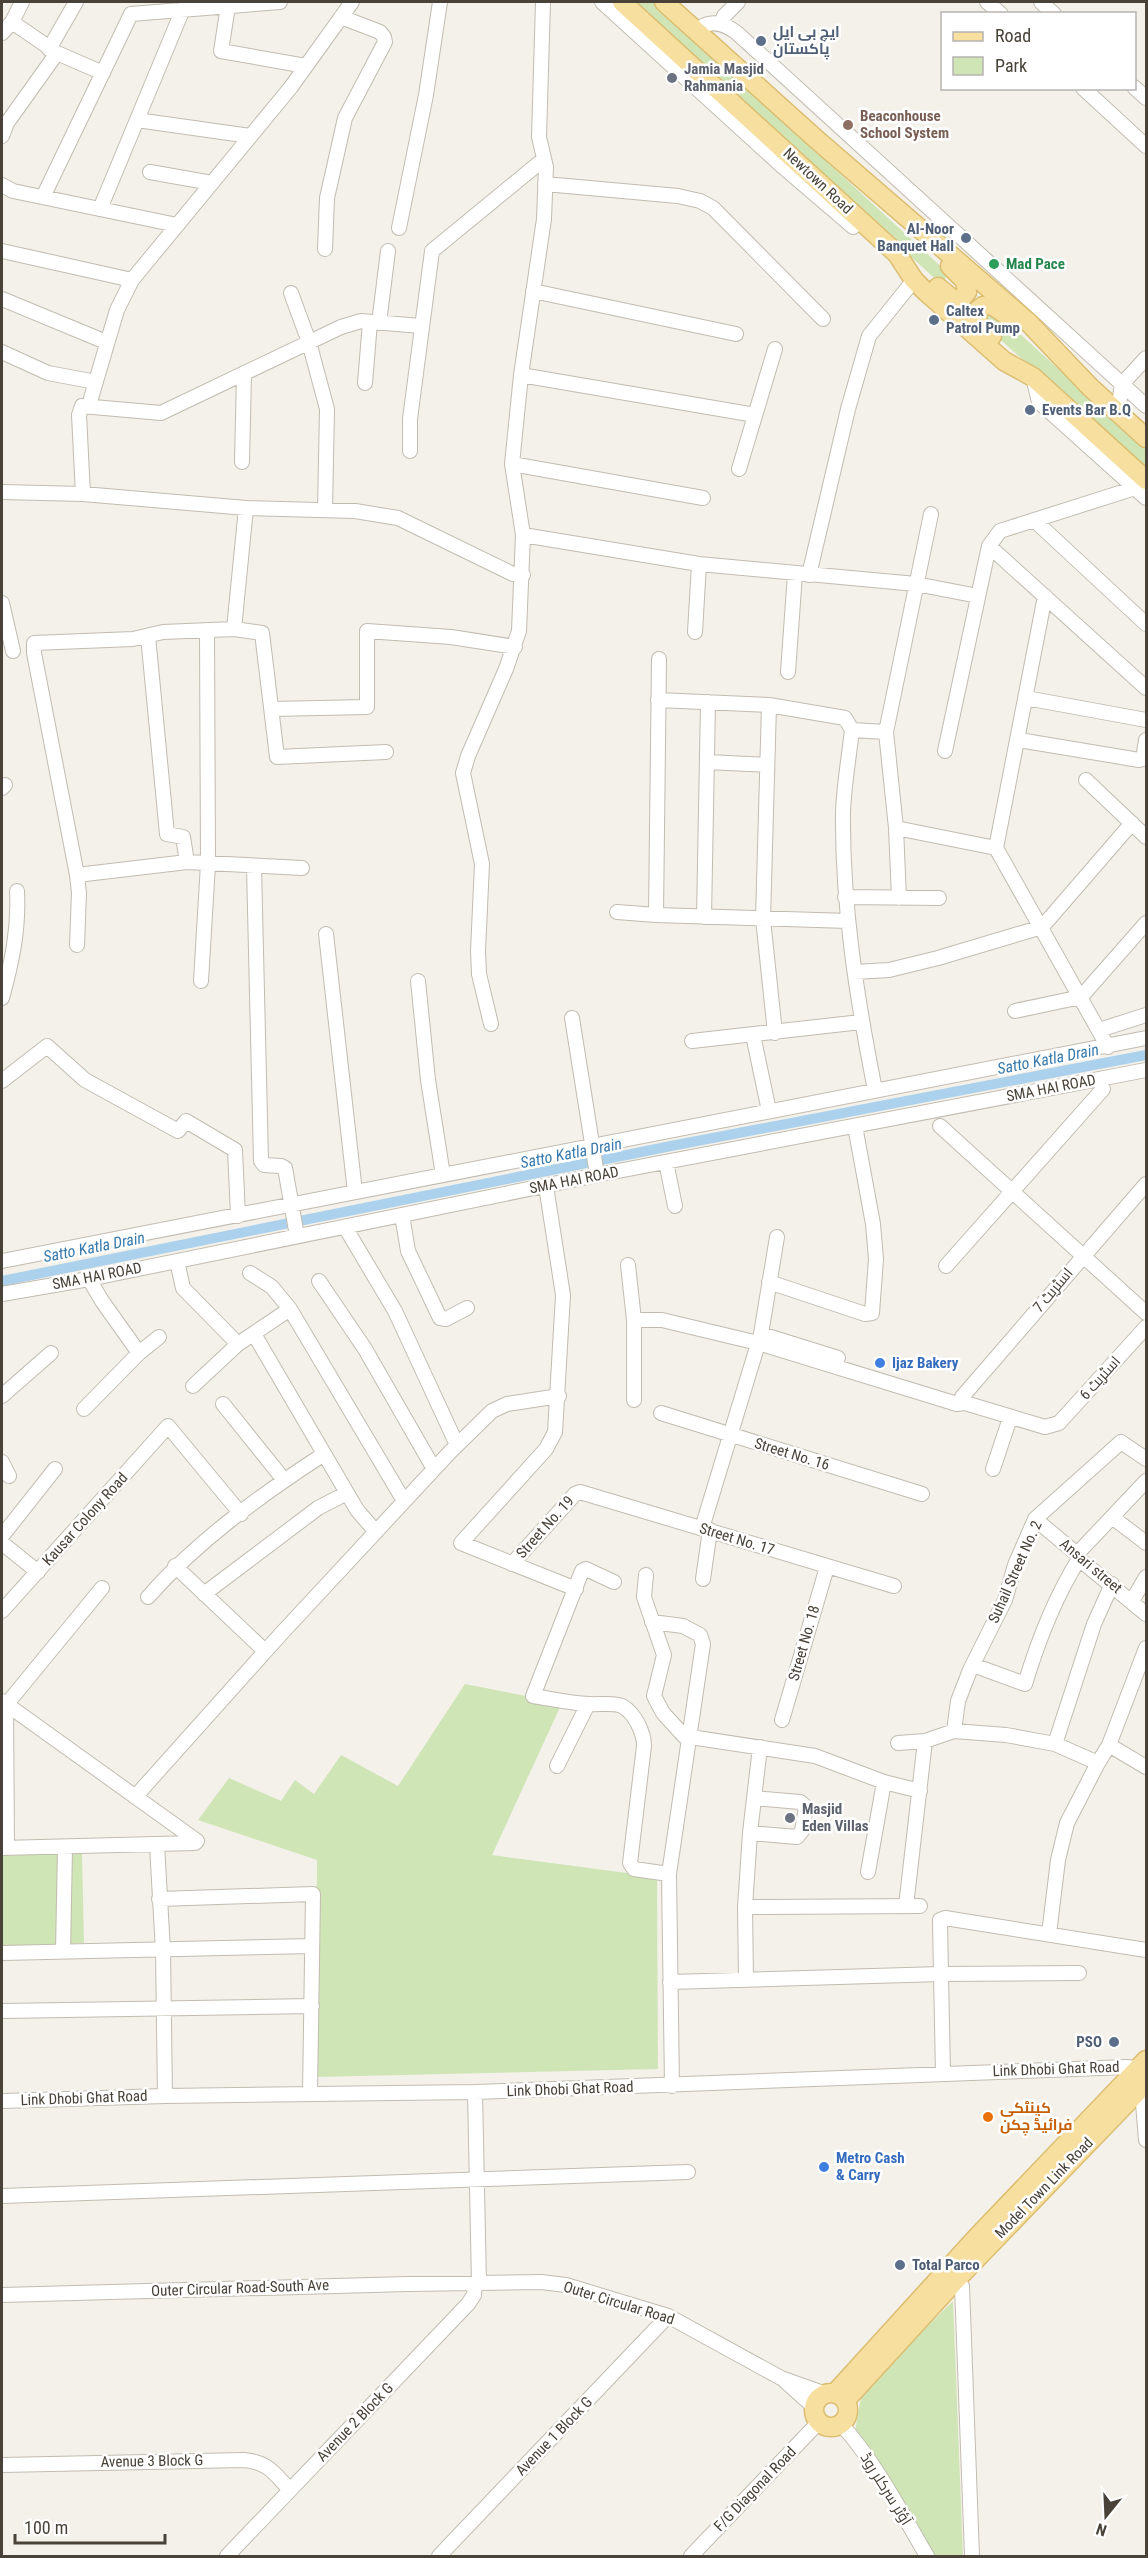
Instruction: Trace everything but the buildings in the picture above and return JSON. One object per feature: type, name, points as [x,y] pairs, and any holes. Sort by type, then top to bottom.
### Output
[{"type":"main road","name":"Newtown Road","points":[[622,2],[672,57],[860,220],[897,254],[914,280],[1004,361],[1034,377],[1141,484]]},
{"type":"main road","name":"Newtown Road","points":[[664,2],[918,228],[1028,322],[1090,387],[1146,438]]},
{"type":"main road","points":[[897,254],[955,301],[964,297],[967,286],[965,281],[938,255],[918,228]]},
{"type":"main road","points":[[1034,377],[1018,358],[978,324],[977,311],[987,304],[998,307],[1029,335],[1055,350]]},
{"type":"main road","name":"Model Town Link Road","points":[[828,2403],[956,2280],[1140,2078]]},
{"type":"main road","name":"Model Town Link Road","points":[[828,2403],[976,2238],[1140,2078]]},
{"type":"main road","points":[[828,2403],[848,2413],[841,2424]]},
{"type":"street","points":[[2,33],[12,21],[22,2]]},
{"type":"street","points":[[2,136],[7,123],[53,51],[76,2]]},
{"type":"street","points":[[43,197],[131,14],[280,2]]},
{"type":"street","points":[[90,405],[106,342],[123,294],[132,280],[306,66],[352,2]]},
{"type":"street","points":[[399,228],[426,95],[440,2]]},
{"type":"street","points":[[491,1024],[479,974],[482,864],[463,773],[468,756],[515,647],[519,631],[523,535],[512,464],[521,375],[544,219],[544,159],[539,137],[543,2]]},
{"type":"street","points":[[602,2],[672,57]]},
{"type":"street","points":[[721,23],[738,2]]},
{"type":"street","points":[[228,6],[221,51],[306,66]]},
{"type":"street","points":[[100,209],[183,9]]},
{"type":"street","points":[[325,249],[327,198],[345,118],[385,42],[380,32],[341,17]]},
{"type":"street","points":[[12,21],[53,51],[103,72]]},
{"type":"street","points":[[696,32],[706,23],[721,23],[737,33],[1146,406]]},
{"type":"street","points":[[1085,90],[1146,146]]},
{"type":"street","points":[[137,120],[250,136]]},
{"type":"street","points":[[411,452],[410,418],[432,250],[544,159]]},
{"type":"street","points":[[150,171],[212,183]]},
{"type":"street","points":[[545,184],[678,196],[700,201],[713,208],[823,319]]},
{"type":"street","points":[[2,185],[13,191],[177,225]]},
{"type":"street","points":[[2,251],[132,280]]},
{"type":"street","points":[[365,383],[387,251]]},
{"type":"street","points":[[788,672],[802,575],[869,336],[914,280]]},
{"type":"street","points":[[533,291],[736,334]]},
{"type":"street","points":[[291,293],[309,342],[327,409],[325,510]]},
{"type":"street","points":[[2,298],[106,342]]},
{"type":"street","points":[[83,494],[79,412],[82,406],[161,413],[341,327],[362,321],[421,326]]},
{"type":"street","points":[[739,469],[775,349]]},
{"type":"street","points":[[2,352],[48,373],[96,382]]},
{"type":"street","points":[[1118,411],[1122,384],[1146,358]]},
{"type":"street","points":[[242,462],[244,373]]},
{"type":"street","points":[[521,375],[756,415]]},
{"type":"street","points":[[1090,387],[1122,384]]},
{"type":"street","points":[[512,464],[703,498]]},
{"type":"street","points":[[945,751],[989,546],[1000,531],[1141,484],[1146,498]]},
{"type":"street","points":[[2,492],[83,494],[246,508],[355,511],[398,518],[513,574],[523,575]]},
{"type":"street","points":[[234,629],[246,508]]},
{"type":"street","points":[[899,898],[896,828],[886,732],[931,514]]},
{"type":"street","points":[[1034,520],[1146,624]]},
{"type":"street","points":[[523,535],[699,564],[915,584],[978,596]]},
{"type":"street","points":[[989,546],[1146,688]]},
{"type":"street","points":[[695,632],[699,564]]},
{"type":"street","points":[[1045,596],[996,848],[1108,1047]]},
{"type":"street","points":[[2,603],[8,651],[34,653]]},
{"type":"street","points":[[77,945],[79,893],[77,874],[34,653],[34,643],[134,639],[163,632],[207,630],[234,629],[262,633],[277,757],[386,752]]},
{"type":"street","points":[[201,981],[208,864],[207,630]]},
{"type":"street","points":[[272,709],[367,707],[367,631],[451,637],[515,647]]},
{"type":"street","points":[[148,636],[166,834],[183,837],[187,862]]},
{"type":"street","points":[[656,915],[659,659]]},
{"type":"street","points":[[1026,698],[1146,720]]},
{"type":"street","points":[[658,700],[769,705],[845,718],[852,730],[843,811],[845,897],[861,1022],[875,1090]]},
{"type":"street","points":[[704,917],[708,702]]},
{"type":"street","points":[[769,705],[763,919],[775,1033]]},
{"type":"street","points":[[852,730],[886,732]]},
{"type":"street","points":[[1018,740],[1139,760],[1143,759],[1146,740]]},
{"type":"street","points":[[707,762],[767,765]]},
{"type":"street","points":[[1086,780],[1146,837]]},
{"type":"street","points":[[855,972],[889,970],[1042,927],[1132,823]]},
{"type":"street","points":[[896,828],[996,848]]},
{"type":"street","points":[[77,874],[187,862],[302,868]]},
{"type":"street","points":[[254,867],[260,1154],[264,1165],[285,1168],[297,1233]]},
{"type":"street","points":[[2,998],[14,954],[19,918],[18,891]]},
{"type":"street","points":[[845,897],[939,898]]},
{"type":"street","points":[[617,912],[848,921]]},
{"type":"street","points":[[1016,1011],[1081,997],[1143,928]]},
{"type":"street","points":[[1143,928],[1146,945]]},
{"type":"street","points":[[326,934],[355,1192]]},
{"type":"street","points":[[418,981],[428,1080],[443,1175]]},
{"type":"street","points":[[1100,1030],[1146,1015]]},
{"type":"street","points":[[572,1018],[597,1172]]},
{"type":"street","points":[[692,1041],[861,1022]]},
{"type":"street","points":[[753,1035],[768,1111]]},
{"type":"street","points":[[2,1261],[238,1216],[292,1208],[355,1192],[593,1149],[768,1111],[1146,1038]]},
{"type":"street","points":[[2,1081],[47,1046],[85,1080],[160,1123],[178,1131],[186,1121],[235,1150],[238,1216]]},
{"type":"street","name":"SMA HAI ROAD","points":[[2,1294],[177,1261],[297,1233],[345,1227],[546,1186],[597,1172],[666,1162],[1146,1070]]},
{"type":"street","points":[[946,1266],[1014,1193],[1103,1089]]},
{"type":"street","points":[[769,1282],[865,1314],[872,1313],[876,1259],[873,1224],[855,1126]]},
{"type":"street","points":[[940,1126],[1146,1313]]},
{"type":"street","points":[[666,1162],[675,1206]]},
{"type":"street","name":"اسٹریٹ 7","points":[[964,1400],[1082,1256],[1146,1184]]},
{"type":"street","points":[[546,1186],[563,1295],[559,1396],[552,1442],[461,1543],[576,1589]]},
{"type":"street","points":[[402,1215],[408,1251],[440,1318],[446,1319],[467,1308]]},
{"type":"street","points":[[345,1227],[395,1311],[457,1445]]},
{"type":"street","points":[[703,1579],[706,1529],[730,1435],[759,1339],[777,1237]]},
{"type":"street","points":[[177,1261],[183,1288],[238,1344]]},
{"type":"street","points":[[628,1266],[634,1320],[634,1400]]},
{"type":"street","points":[[250,1273],[272,1287],[290,1309],[404,1501]]},
{"type":"street","points":[[89,1279],[139,1353]]},
{"type":"street","points":[[319,1281],[365,1349],[434,1469]]},
{"type":"street","points":[[194,1386],[238,1344],[290,1309]]},
{"type":"street","points":[[634,1320],[662,1320],[759,1339],[957,1404],[964,1400],[1010,1418],[993,1468]]},
{"type":"street","name":"اسٹریٹ 6","points":[[1010,1418],[1045,1427],[1059,1423],[1146,1327]]},
{"type":"street","points":[[254,1334],[357,1510],[376,1532]]},
{"type":"street","points":[[84,1408],[139,1353],[159,1337]]},
{"type":"street","points":[[2,1396],[51,1353]]},
{"type":"street","points":[[135,1797],[404,1501],[492,1411],[507,1404],[559,1396]]},
{"type":"street","points":[[223,1404],[284,1480]]},
{"type":"street","name":"Street No. 16","points":[[661,1413],[922,1494]]},
{"type":"street","name":"Kausar Colony Road","points":[[2,1611],[168,1426],[241,1514]]},
{"type":"street","name":"Suhail Street No. 2","points":[[954,1731],[958,1701],[1005,1600],[1016,1565],[1035,1519],[1121,1442],[1146,1459]]},
{"type":"street","points":[[148,1597],[175,1566],[284,1480],[324,1454]]},
{"type":"street","points":[[2,1462],[9,1476]]},
{"type":"street","points":[[2,1536],[56,1469]]},
{"type":"street","points":[[973,1665],[1025,1684],[1035,1649],[1078,1557],[1146,1481]]},
{"type":"street","name":"Street No. 19","points":[[512,1564],[575,1494],[580,1492]]},
{"type":"street","name":"Street No. 17","points":[[580,1492],[894,1586]]},
{"type":"street","points":[[204,1594],[318,1508],[347,1493]]},
{"type":"street","points":[[1112,1517],[1146,1543]]},
{"type":"street","name":"Ansari street","points":[[1035,1519],[1146,1614]]},
{"type":"street","points":[[2,1544],[38,1572]]},
{"type":"street","points":[[175,1566],[266,1651]]},
{"type":"street","name":"Street No. 18","points":[[782,1720],[827,1567]]},
{"type":"street","points":[[614,1582],[584,1569],[533,1696],[623,1707],[636,1721],[644,1746],[630,1863],[634,1869],[669,1874]]},
{"type":"street","points":[[646,1575],[644,1597],[664,1655],[654,1696],[669,1720],[684,1736],[815,1756],[884,1782],[920,1791]]},
{"type":"street","points":[[1132,1601],[1146,1577]]},
{"type":"street","points":[[1055,1744],[1094,1624],[1112,1584]]},
{"type":"street","points":[[4,1703],[197,1841],[157,1845],[4,1848],[4,1703],[102,1588]]},
{"type":"street","points":[[652,1622],[683,1626],[700,1635],[703,1644],[669,1874],[672,2086]]},
{"type":"street","points":[[1049,1934],[1058,1860],[1068,1823],[1109,1745],[1146,1648]]},
{"type":"street","points":[[557,1766],[588,1704]]},
{"type":"street","points":[[898,1743],[925,1741],[954,1731],[1006,1735],[1055,1744],[1098,1763]]},
{"type":"street","points":[[745,1907],[913,1906],[925,1741]]},
{"type":"street","points":[[1109,1745],[1146,1767]]},
{"type":"street","points":[[746,1979],[745,1907],[750,1833],[760,1748]]},
{"type":"street","points":[[868,1872],[884,1782]]},
{"type":"street","points":[[750,1833],[797,1837],[802,1831],[806,1807],[800,1802],[754,1798]]},
{"type":"street","points":[[157,1845],[164,1951],[165,2096]]},
{"type":"street","points":[[63,1952],[66,1848]]},
{"type":"street","points":[[159,1899],[314,1894],[310,2093]]},
{"type":"street","points":[[943,2074],[940,1920],[945,1918],[1146,1950]]},
{"type":"street","points":[[2,1953],[312,1946]]},
{"type":"street","points":[[670,1982],[941,1974],[1079,1973]]},
{"type":"street","points":[[2,2011],[312,2006]]},
{"type":"street","name":"Link Dhobi Ghat Road","points":[[2,2101],[310,2093],[475,2092],[1126,2067],[1140,2078]]},
{"type":"street","points":[[1140,2078],[1146,2140]]},
{"type":"street","points":[[475,2092],[477,2284]]},
{"type":"street","points":[[2,2196],[688,2172]]},
{"type":"street","points":[[956,2280],[962,2286],[972,2556]]},
{"type":"street","name":"Outer Circular Road","points":[[477,2284],[541,2282],[566,2285],[668,2316],[828,2403]]},
{"type":"street","name":"Outer Circular Road-South Ave","points":[[2,2295],[477,2284]]},
{"type":"street","name":"Avenue 2 Block G","points":[[227,2556],[471,2301],[477,2284]]},
{"type":"street","name":"Avenue 1 Block G","points":[[439,2556],[668,2316]]},
{"type":"street","name":"F/G Diagonal Road","points":[[691,2556],[828,2403]]},
{"type":"street","name":"آؤٹر سرکلر روڈ","points":[[841,2424],[853,2437],[927,2556]]},
{"type":"street","name":"Avenue 3 Block G","points":[[2,2464],[259,2461],[270,2468],[290,2490]]},
{"type":"green space","points":[[631,2],[653,2],[948,273],[942,285]]},
{"type":"green space","points":[[995,311],[1146,449],[1146,470],[985,326],[982,313]]},
{"type":"green space","points":[[465,1684],[562,1703],[492,1855],[657,1877],[658,2069],[316,2077],[317,1860],[198,1820],[229,1778],[281,1801],[295,1780],[314,1794],[341,1755],[398,1786]]},
{"type":"green space","points":[[82,1852],[84,1943],[2,1948],[2,1856]]},
{"type":"green space","points":[[953,2301],[963,2556],[931,2556],[855,2432],[865,2388]]},
{"type":"waterway","name":"Satto Katla Drain","points":[[2,1281],[671,1146],[1146,1055]]},
{"type":"place","name":"ایچ بی ایل پاکستان","points":[[761,41]]},
{"type":"place","name":"Jamia Masjid Rahmania","points":[[672,78]]},
{"type":"place","name":"Beaconhouse School System","points":[[848,125]]},
{"type":"place","name":"Al-Noor Banquet Hall","points":[[966,238]]},
{"type":"place","name":"Mad Pace","points":[[994,264]]},
{"type":"place","name":"Caltex Patrol Pump","points":[[934,320]]},
{"type":"place","name":"Events Bar B.Q","points":[[1030,410]]},
{"type":"place","name":"Ijaz Bakery","points":[[880,1363]]},
{"type":"place","name":"Masjid Eden Villas","points":[[790,1818]]},
{"type":"place","name":"PSO","points":[[1114,2042]]},
{"type":"place","name":"کینٹکی فرائیڈ چکن","points":[[988,2117]]},
{"type":"place","name":"Metro Cash & Carry","points":[[824,2167]]},
{"type":"place","name":"Total Parco","points":[[900,2265]]}]
